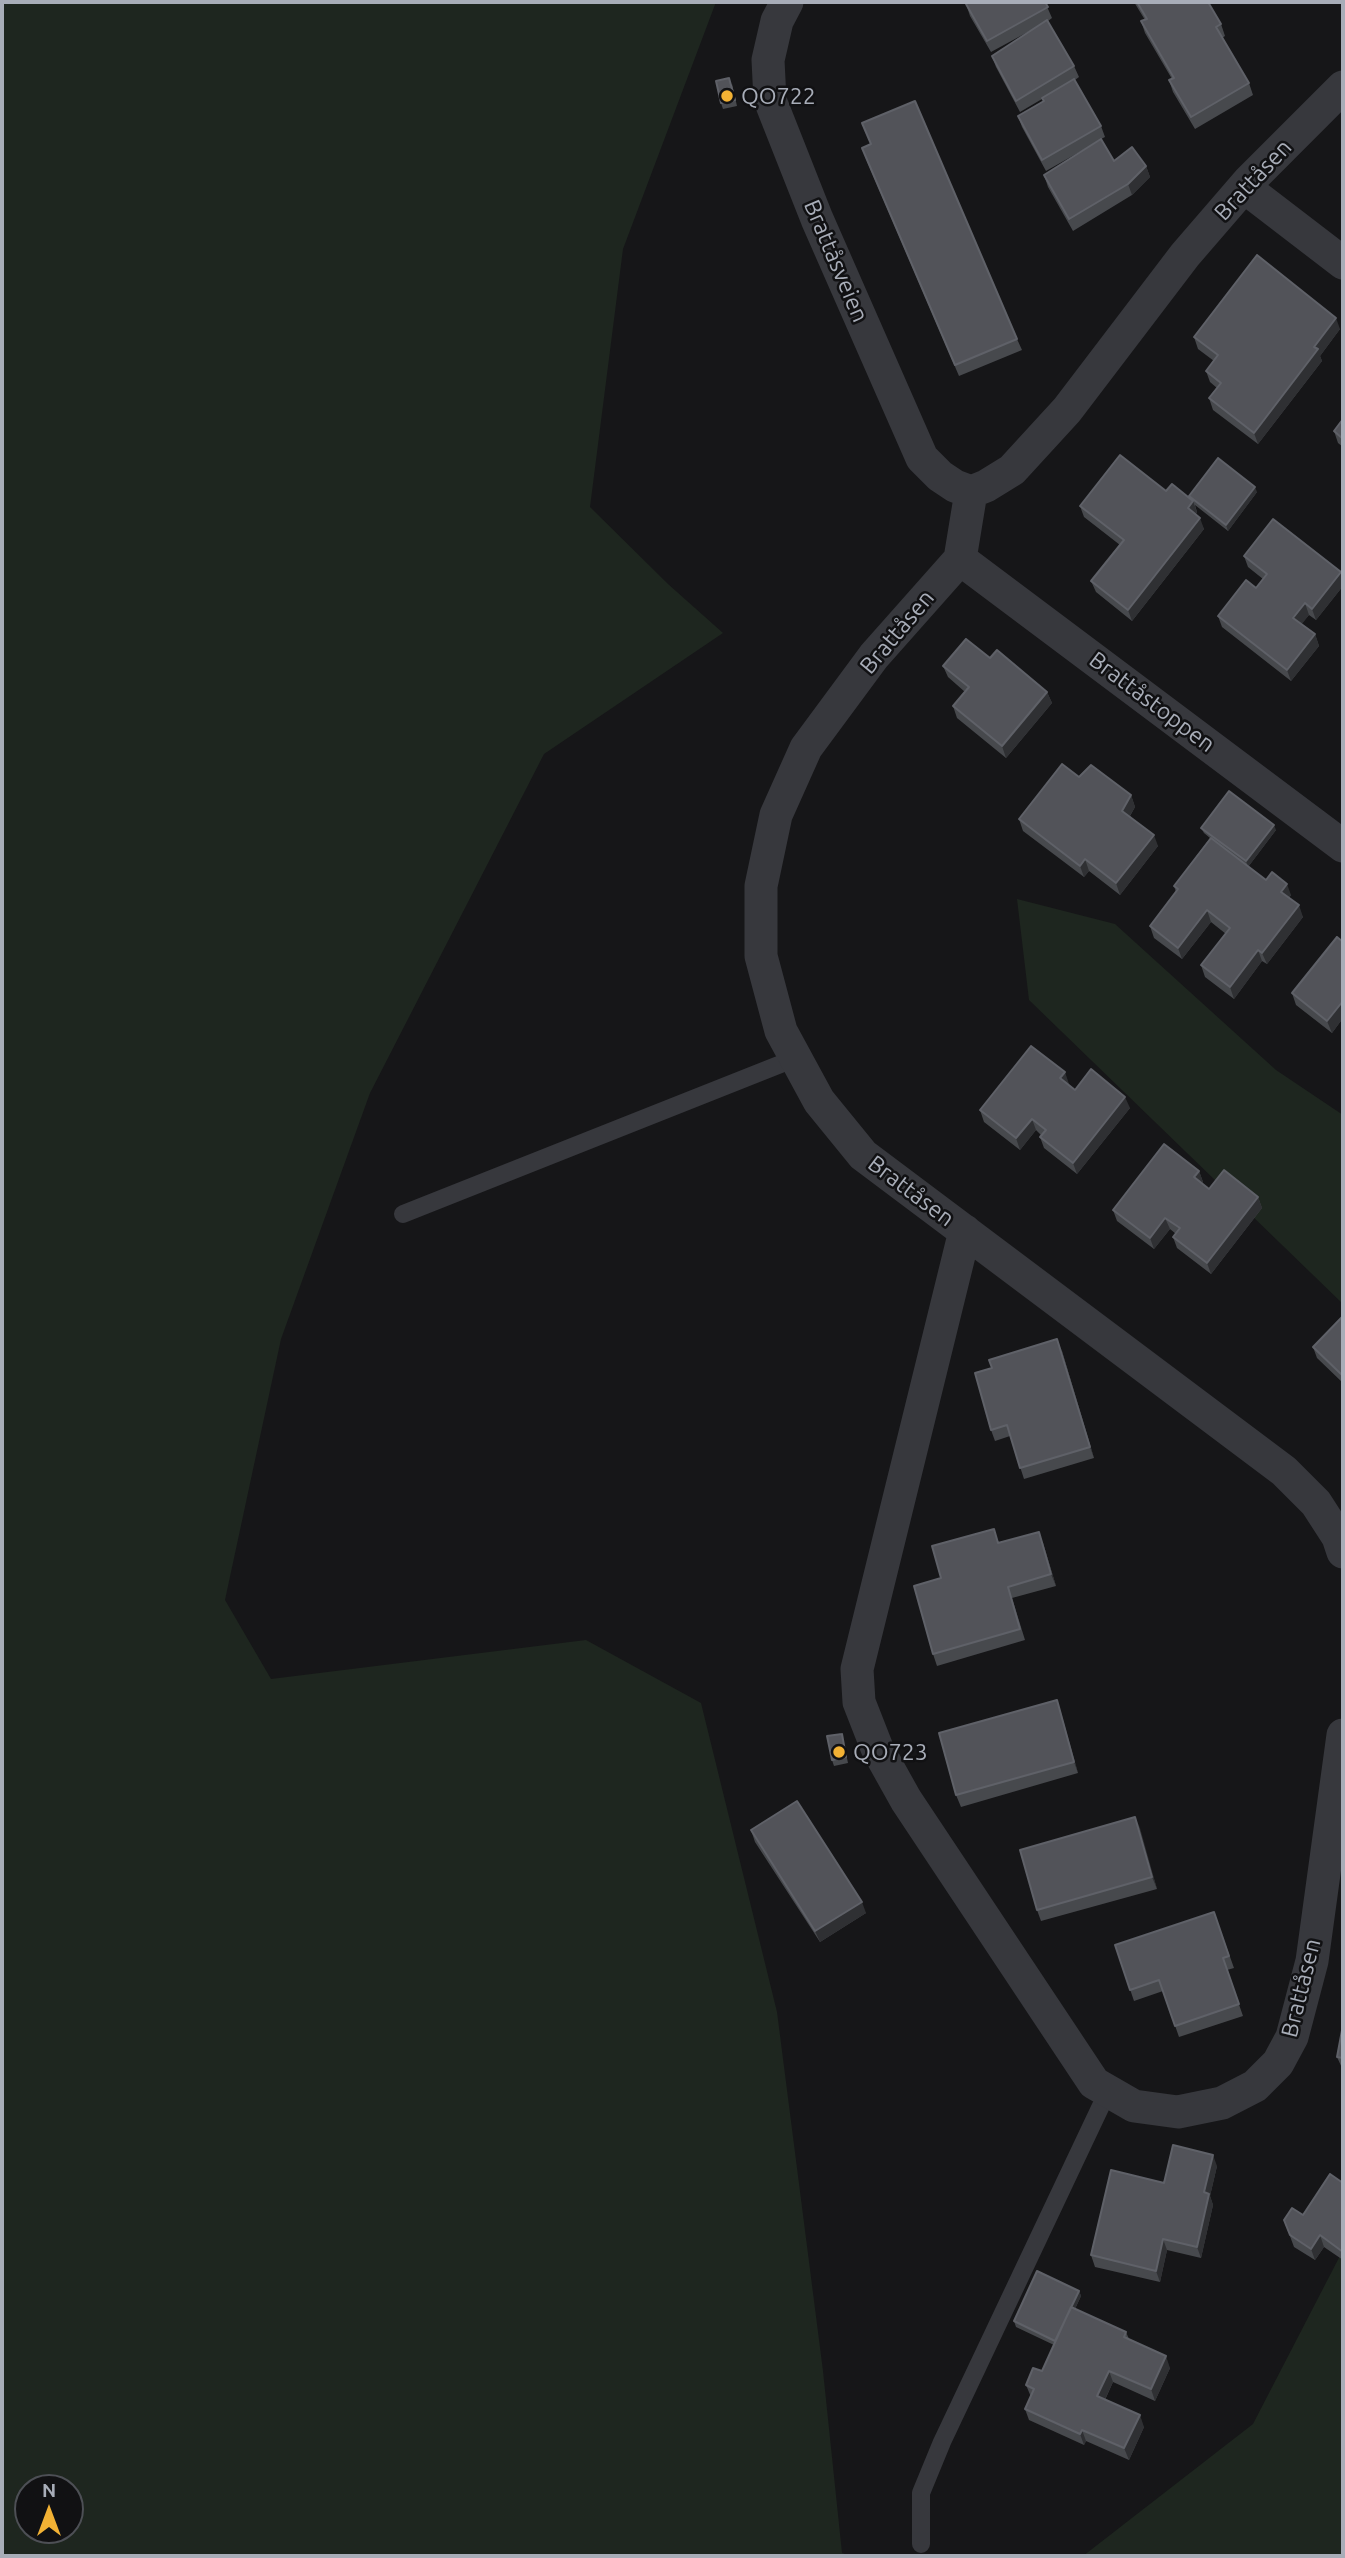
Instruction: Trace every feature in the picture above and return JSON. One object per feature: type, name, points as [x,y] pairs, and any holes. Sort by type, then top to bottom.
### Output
[{"type":"street","name":"Brattåsveien","points":[[787,2],[777,21],[768,60],[770,100],[817,219],[922,458],[940,476],[971,492]]},
{"type":"street","name":"Brattåsen","points":[[971,492],[1012,470],[1068,410],[1185,255],[1244,187],[1343,87]]},
{"type":"street","points":[[1244,187],[1343,263]]},
{"type":"street","points":[[960,559],[971,492]]},
{"type":"street","name":"Brattåsen","points":[[960,559],[874,656],[806,748],[776,815],[761,886],[761,956],[781,1031],[819,1101],[863,1155],[1284,1471],[1316,1503],[1338,1537],[1343,1552]]},
{"type":"street","name":"Brattåstoppen","points":[[960,559],[1343,846]]},
{"type":"street","name":"Brattåsen","points":[[965,1231],[857,1669],[859,1702],[877,1748],[906,1800],[1094,2083],[1134,2106],[1178,2112],[1222,2103],[1255,2086],[1278,2063],[1292,2037],[1312,1961],[1343,1735]]},
{"type":"lane","points":[[403,1214],[796,1058]]},
{"type":"lane","points":[[921,2544],[921,2493],[942,2442],[1108,2091]]},
{"type":"shaded area","points":[[2,2],[716,2],[623,249],[590,507],[668,584],[723,633],[544,754],[370,1093],[281,1339],[225,1600],[271,1679],[586,1640],[701,1703],[777,2012],[823,2371],[842,2553],[851,2556],[2,2556]]},
{"type":"shaded area","points":[[1017,899],[1115,924],[1276,1070],[1343,1115],[1343,1304],[1029,1000]]},
{"type":"shaded area","points":[[1343,2250],[1343,2556],[1083,2556],[1253,2424]]},
{"type":"building","points":[[1045,2],[1048,7],[987,41],[966,4]]},
{"type":"building","points":[[1137,2],[1208,2],[1221,24],[1216,27],[1249,83],[1191,117],[1169,80],[1174,78],[1141,21],[1147,19]]},
{"type":"building","points":[[1047,20],[1074,66],[1016,101],[992,56]]},
{"type":"building","name":"QO722","points":[[729,78],[735,100],[721,103],[716,81]]},
{"type":"building","points":[[1074,79],[1101,126],[1042,160],[1018,116]]},
{"type":"building","points":[[915,101],[1017,339],[955,365],[862,148],[871,144],[862,123]]},
{"type":"building","points":[[1101,139],[1114,161],[1132,147],[1146,166],[1128,184],[1069,219],[1044,175]]},
{"type":"building","points":[[1257,255],[1336,318],[1314,347],[1318,349],[1254,433],[1209,398],[1221,383],[1206,371],[1218,355],[1194,337]]},
{"type":"building","points":[[1343,419],[1343,439],[1334,431]]},
{"type":"building","points":[[1120,455],[1166,491],[1172,484],[1193,501],[1188,508],[1200,518],[1128,610],[1091,581],[1124,540],[1080,506]]},
{"type":"building","points":[[1218,458],[1255,487],[1226,525],[1189,496]]},
{"type":"building","points":[[1273,519],[1341,572],[1312,609],[1305,603],[1293,618],[1315,634],[1287,670],[1218,616],[1246,580],[1256,588],[1267,574],[1244,556]]},
{"type":"building","points":[[966,639],[990,658],[997,650],[1047,692],[1002,746],[953,706],[969,687],[943,666]]},
{"type":"building","points":[[1062,764],[1079,777],[1091,765],[1131,795],[1122,811],[1154,835],[1116,883],[1085,859],[1080,866],[1019,819]]},
{"type":"building","points":[[1229,791],[1274,825],[1246,861],[1201,828]]},
{"type":"building","points":[[1211,838],[1266,880],[1272,872],[1287,884],[1281,892],[1299,905],[1262,953],[1258,950],[1230,987],[1201,965],[1230,928],[1207,910],[1178,948],[1150,926],[1178,889],[1174,886]]},
{"type":"building","points":[[1337,937],[1343,942],[1343,1001],[1327,1021],[1292,993]]},
{"type":"building","points":[[1031,1046],[1065,1072],[1060,1078],[1075,1090],[1091,1069],[1125,1097],[1073,1163],[1040,1137],[1046,1130],[1032,1119],[1016,1138],[980,1110]]},
{"type":"building","points":[[1164,1144],[1199,1171],[1194,1177],[1209,1189],[1224,1170],[1258,1197],[1207,1263],[1173,1237],[1180,1228],[1165,1218],[1150,1238],[1113,1210]]},
{"type":"building","points":[[1343,1316],[1343,1374],[1342,1375],[1313,1347]]},
{"type":"building","points":[[1057,1339],[1090,1447],[1020,1468],[1007,1425],[991,1430],[975,1373],[992,1368],[989,1360]]},
{"type":"building","points":[[994,1529],[998,1543],[1039,1532],[1051,1574],[1008,1587],[1020,1629],[933,1654],[914,1586],[941,1578],[932,1546]]},
{"type":"building","points":[[1057,1700],[1074,1762],[956,1795],[939,1733]]},
{"type":"building","name":"QO723","points":[[842,1734],[846,1757],[832,1760],[827,1736]]},
{"type":"building","points":[[797,1801],[862,1902],[815,1931],[751,1830]]},
{"type":"building","points":[[1135,1817],[1152,1877],[1037,1910],[1020,1850]]},
{"type":"building","points":[[1214,1912],[1229,1956],[1223,1958],[1239,2004],[1175,2026],[1159,1980],[1130,1990],[1115,1945]]},
{"type":"building","points":[[1343,2025],[1343,2058],[1337,2057]]},
{"type":"building","points":[[1173,2145],[1213,2155],[1204,2192],[1209,2194],[1197,2247],[1163,2239],[1156,2271],[1091,2255],[1111,2170],[1164,2183]]},
{"type":"building","points":[[1330,2174],[1343,2183],[1343,2252],[1320,2235],[1311,2249],[1290,2235],[1284,2220],[1292,2208],[1303,2215]]},
{"type":"building","points":[[1037,2271],[1079,2291],[1055,2341],[1014,2321]]},
{"type":"building","points":[[1071,2307],[1126,2332],[1124,2337],[1166,2356],[1151,2389],[1109,2371],[1097,2396],[1140,2415],[1124,2448],[1082,2430],[1080,2434],[1025,2409],[1034,2389],[1026,2385],[1033,2368],[1042,2371]]},
{"type":"place","name":"QO722","points":[[727,96]]},
{"type":"place","name":"QO723","points":[[839,1752]]}]
